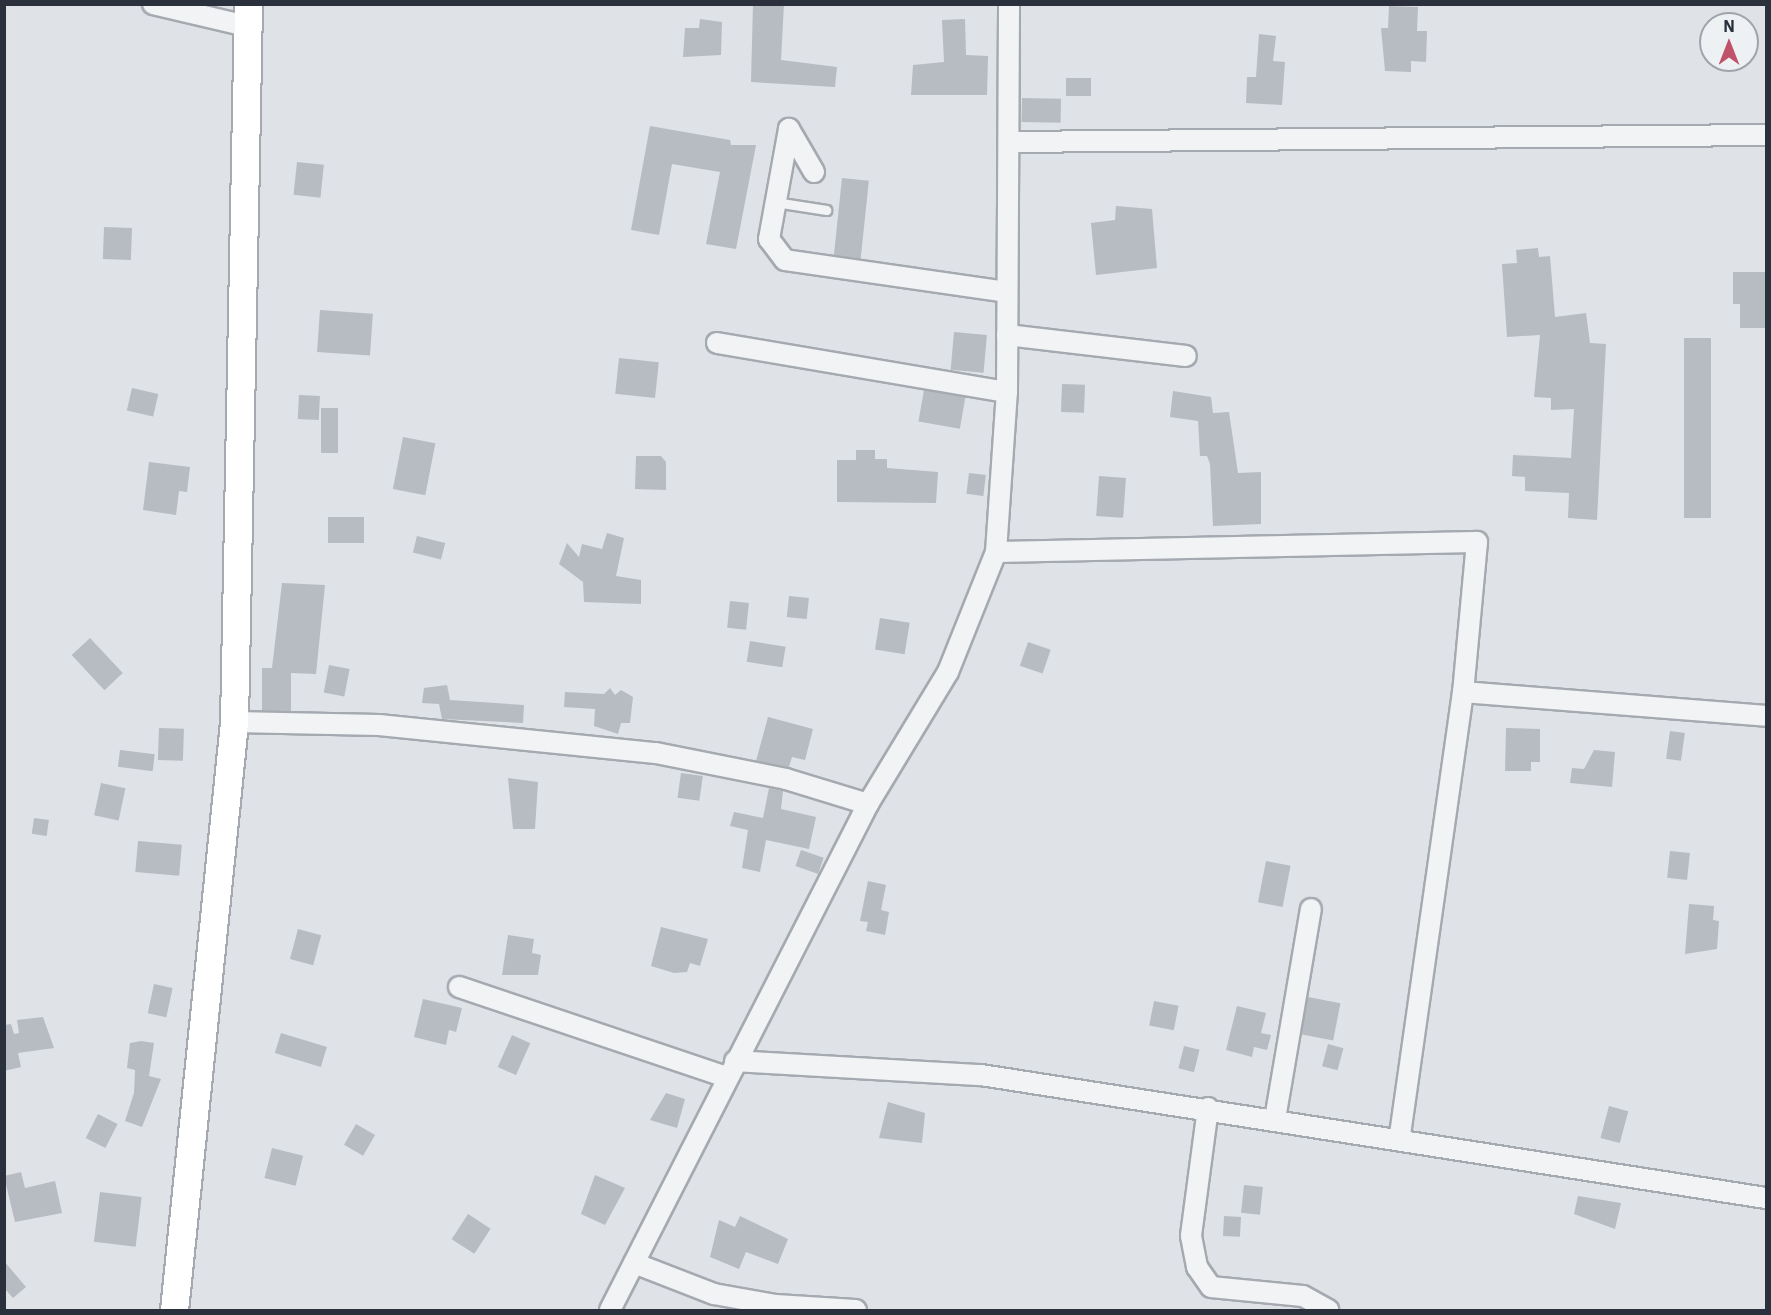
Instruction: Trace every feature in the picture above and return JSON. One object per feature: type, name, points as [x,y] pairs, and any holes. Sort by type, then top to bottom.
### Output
[{"type":"street","points":[[153,4],[247,15],[234,722],[174,1311]]},
{"type":"street","points":[[610,1311],[731,1069],[868,804],[948,672],[996,552],[1007,392],[1009,4]]},
{"type":"street","points":[[814,172],[789,129],[769,239],[785,260],[1007,292]]},
{"type":"street","points":[[1010,142],[1767,135]]},
{"type":"street","points":[[1007,335],[1186,356]]},
{"type":"street","points":[[717,343],[1007,392]]},
{"type":"street","points":[[996,552],[1477,542],[1463,692],[1399,1139]]},
{"type":"street","points":[[1463,692],[1767,716]]},
{"type":"street","points":[[234,722],[380,725],[656,753],[786,779],[868,804]]},
{"type":"street","points":[[1275,1119],[1311,909]]},
{"type":"street","points":[[459,987],[731,1069],[981,1075],[1208,1108],[1767,1198]]},
{"type":"street","points":[[1208,1108],[1191,1236],[1197,1267],[1210,1287],[1303,1296],[1328,1311]]},
{"type":"street","points":[[634,1263],[714,1294],[776,1305],[856,1311]]},
{"type":"lane","points":[[775,201],[826,210]]},
{"type":"building","points":[[753,4],[784,4],[781,60],[837,67],[835,87],[751,82]]},
{"type":"building","points":[[1389,6],[1418,7],[1417,31],[1427,31],[1426,62],[1411,61],[1411,72],[1385,71],[1381,28],[1388,28]]},
{"type":"building","points":[[700,19],[722,22],[721,55],[683,57],[685,28],[699,28]]},
{"type":"building","points":[[965,19],[966,55],[988,56],[987,95],[911,95],[913,65],[944,62],[942,20]]},
{"type":"building","points":[[1259,34],[1276,36],[1273,61],[1285,62],[1282,105],[1246,103],[1247,77],[1256,77]]},
{"type":"building","points":[[1066,78],[1091,78],[1091,96],[1066,96]]},
{"type":"building","points":[[1022,98],[1061,99],[1061,123],[1022,122]]},
{"type":"building","points":[[650,126],[730,140],[731,145],[756,145],[736,249],[706,244],[720,172],[672,164],[659,235],[631,230]]},
{"type":"building","points":[[297,162],[324,165],[320,198],[294,195]]},
{"type":"building","points":[[842,178],[869,181],[861,258],[834,256]]},
{"type":"building","points":[[1116,206],[1152,209],[1157,268],[1096,275],[1091,223],[1115,220]]},
{"type":"building","points":[[104,227],[132,228],[131,260],[103,259]]},
{"type":"building","points":[[1538,248],[1539,257],[1550,256],[1555,317],[1586,313],[1590,343],[1606,344],[1597,520],[1568,518],[1569,493],[1525,491],[1525,477],[1512,476],[1513,455],[1571,458],[1574,409],[1551,410],[1551,398],[1534,397],[1540,335],[1507,337],[1502,264],[1517,263],[1516,250]]},
{"type":"building","points":[[1733,272],[1767,272],[1765,328],[1740,328],[1740,304],[1733,304]]},
{"type":"building","points":[[320,310],[373,314],[370,356],[317,352]]},
{"type":"building","points":[[954,332],[987,335],[984,373],[951,370]]},
{"type":"building","points":[[1684,338],[1711,338],[1711,518],[1684,518]]},
{"type":"building","points":[[619,358],[659,362],[655,398],[615,394]]},
{"type":"building","points":[[1062,384],[1085,385],[1084,413],[1061,412]]},
{"type":"building","points":[[132,388],[158,394],[153,416],[127,410]]},
{"type":"building","points":[[924,390],[965,397],[960,429],[918,422]]},
{"type":"building","points":[[1173,391],[1211,397],[1213,413],[1229,412],[1238,473],[1261,472],[1261,524],[1213,526],[1210,464],[1207,456],[1200,456],[1198,421],[1170,417]]},
{"type":"building","points":[[299,395],[320,396],[319,420],[298,419]]},
{"type":"building","points":[[321,408],[338,408],[338,453],[321,453]]},
{"type":"building","points":[[403,437],[435,443],[425,495],[393,489]]},
{"type":"building","points":[[856,450],[875,450],[875,459],[887,459],[887,468],[938,472],[936,503],[837,502],[837,460],[856,460]]},
{"type":"building","points":[[636,456],[661,456],[666,462],[666,490],[635,489]]},
{"type":"building","points":[[149,462],[190,467],[187,492],[179,491],[176,515],[143,510]]},
{"type":"building","points":[[969,473],[986,475],[983,496],[966,494]]},
{"type":"building","points":[[1099,476],[1126,478],[1123,518],[1096,516]]},
{"type":"building","points":[[328,517],[364,517],[364,543],[328,543]]},
{"type":"building","points":[[607,533],[624,538],[616,576],[641,580],[641,604],[584,602],[583,582],[559,564],[567,543],[579,557],[582,544],[602,549]]},
{"type":"building","points":[[417,536],[445,543],[441,560],[413,552]]},
{"type":"building","points":[[282,583],[325,585],[316,674],[291,673],[291,711],[262,711],[262,668],[272,668]]},
{"type":"building","points":[[789,596],[809,598],[807,619],[787,617]]},
{"type":"building","points":[[730,601],[749,603],[746,630],[727,628]]},
{"type":"building","points":[[880,618],[910,623],[905,654],[875,650]]},
{"type":"building","points":[[90,638],[123,673],[104,690],[72,655]]},
{"type":"building","points":[[750,641],[786,647],[782,667],[747,662]]},
{"type":"building","points":[[1028,642],[1051,650],[1043,673],[1020,666]]},
{"type":"building","points":[[329,665],[350,669],[344,696],[324,692]]},
{"type":"building","points":[[447,685],[450,700],[524,705],[523,723],[442,719],[439,704],[422,703],[424,688]]},
{"type":"building","points":[[610,688],[615,695],[621,690],[633,697],[630,723],[621,723],[618,734],[594,726],[595,709],[564,707],[565,692],[604,694]]},
{"type":"building","points":[[768,717],[813,729],[805,760],[792,757],[789,767],[756,761]]},
{"type":"building","points":[[159,728],[184,729],[183,761],[158,760]]},
{"type":"building","points":[[1506,728],[1540,729],[1540,762],[1531,762],[1531,771],[1505,771]]},
{"type":"building","points":[[1670,731],[1685,733],[1681,761],[1666,759]]},
{"type":"building","points":[[120,750],[155,754],[153,771],[118,767]]},
{"type":"building","points":[[1594,750],[1615,752],[1612,787],[1570,783],[1572,768],[1584,769]]},
{"type":"building","points":[[681,773],[703,776],[699,801],[678,798]]},
{"type":"building","points":[[508,778],[538,782],[535,829],[513,829]]},
{"type":"building","points":[[101,783],[125,788],[119,820],[94,815]]},
{"type":"building","points":[[769,788],[783,791],[781,809],[816,817],[809,849],[766,840],[760,872],[742,868],[748,830],[730,826],[734,812],[763,818]]},
{"type":"building","points":[[34,818],[49,820],[47,836],[32,834]]},
{"type":"building","points":[[138,841],[182,845],[179,876],[135,872]]},
{"type":"building","points":[[801,850],[824,858],[818,874],[795,866]]},
{"type":"building","points":[[1670,851],[1690,853],[1687,880],[1667,878]]},
{"type":"building","points":[[1266,861],[1291,866],[1283,907],[1258,902]]},
{"type":"building","points":[[868,881],[886,885],[881,910],[889,912],[885,935],[866,931],[868,922],[860,921]]},
{"type":"building","points":[[1689,904],[1714,906],[1713,920],[1719,921],[1717,949],[1685,954]]},
{"type":"building","points":[[661,927],[708,939],[700,966],[690,963],[687,972],[674,973],[651,966]]},
{"type":"building","points":[[298,929],[321,935],[313,965],[290,959]]},
{"type":"building","points":[[508,935],[534,939],[532,953],[541,955],[538,975],[502,975]]},
{"type":"building","points":[[154,984],[173,988],[166,1017],[148,1013]]},
{"type":"building","points":[[1308,997],[1340,1003],[1333,1041],[1301,1034]]},
{"type":"building","points":[[423,999],[462,1008],[456,1032],[449,1030],[446,1045],[414,1037]]},
{"type":"building","points":[[1154,1001],[1179,1006],[1174,1030],[1149,1026]]},
{"type":"building","points":[[1237,1006],[1266,1013],[1261,1033],[1271,1035],[1267,1050],[1254,1047],[1252,1057],[1226,1050]]},
{"type":"building","points":[[43,1017],[54,1048],[18,1053],[21,1067],[4,1071],[4,1025],[11,1024],[14,1034],[19,1033],[17,1020]]},
{"type":"building","points":[[281,1033],[327,1047],[321,1067],[275,1053]]},
{"type":"building","points":[[512,1035],[530,1043],[516,1075],[498,1067]]},
{"type":"building","points":[[141,1041],[154,1043],[149,1076],[161,1079],[142,1127],[125,1121],[134,1093],[135,1070],[127,1068],[130,1043]]},
{"type":"building","points":[[1328,1044],[1343,1048],[1338,1070],[1322,1066]]},
{"type":"building","points":[[1184,1046],[1200,1050],[1194,1072],[1178,1068]]},
{"type":"building","points":[[666,1093],[685,1099],[677,1128],[650,1120]]},
{"type":"building","points":[[888,1102],[925,1113],[922,1143],[879,1138]]},
{"type":"building","points":[[1609,1106],[1628,1111],[1620,1143],[1600,1138]]},
{"type":"building","points":[[98,1114],[118,1124],[105,1148],[86,1138]]},
{"type":"building","points":[[356,1124],[375,1135],[363,1156],[344,1145]]},
{"type":"building","points":[[272,1148],[303,1156],[296,1186],[265,1178]]},
{"type":"building","points":[[21,1172],[25,1188],[55,1181],[62,1213],[15,1222],[4,1176]]},
{"type":"building","points":[[595,1175],[625,1188],[605,1225],[581,1214]]},
{"type":"building","points":[[1244,1185],[1263,1187],[1260,1215],[1241,1213]]},
{"type":"building","points":[[100,1192],[142,1197],[136,1247],[94,1242]]},
{"type":"building","points":[[1578,1196],[1621,1203],[1615,1229],[1574,1214]]},
{"type":"building","points":[[468,1214],[491,1229],[474,1254],[452,1239]]},
{"type":"building","points":[[740,1216],[788,1239],[778,1264],[746,1252],[739,1269],[710,1257],[719,1220],[735,1227]]},
{"type":"building","points":[[1224,1216],[1241,1217],[1240,1237],[1223,1236]]},
{"type":"building","points":[[4,1261],[26,1287],[13,1298],[4,1288]]}]
